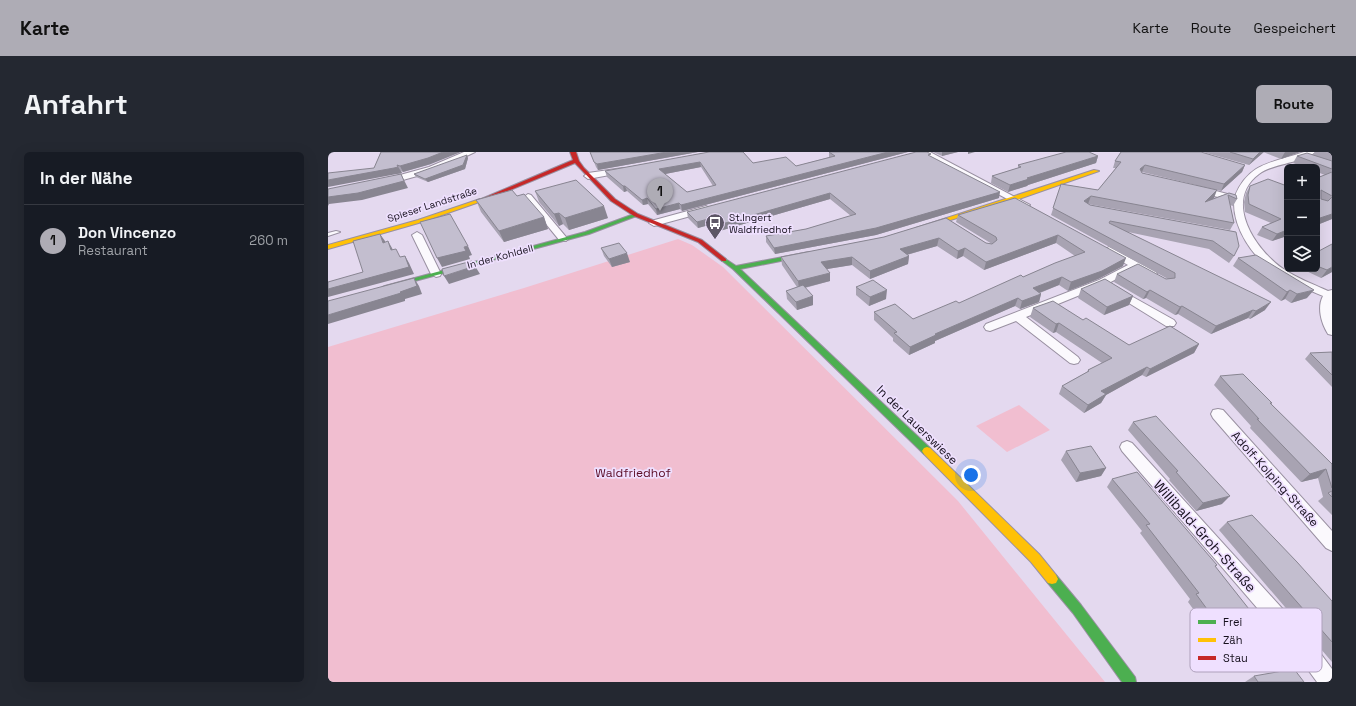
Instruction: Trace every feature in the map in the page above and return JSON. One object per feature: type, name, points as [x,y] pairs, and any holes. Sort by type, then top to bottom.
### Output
[{"type":"street","points":[[374,185],[432,169],[471,152]]},
{"type":"street","points":[[921,153],[1034,210]]},
{"type":"street","points":[[1317,160],[1307,154],[1254,174],[1240,190],[1238,199],[1243,225],[1255,248],[1279,271],[1299,282],[1330,294],[1326,303],[1327,319],[1332,331]]},
{"type":"street","name":"In der Lauerswiese","points":[[574,156],[588,176],[613,200],[636,215],[700,241],[735,268],[859,384],[1035,558],[1077,609],[1130,682]]},
{"type":"street","name":"Spieser Landstraße","points":[[328,247],[456,210],[574,156]]},
{"type":"street","points":[[588,176],[635,168]]},
{"type":"street","points":[[913,230],[1014,199],[1096,171]]},
{"type":"street","points":[[1191,188],[1238,199]]},
{"type":"street","points":[[528,197],[563,239]]},
{"type":"street","points":[[654,223],[716,207]]},
{"type":"street","name":"In der Kohldell","points":[[374,291],[615,224],[636,215]]},
{"type":"street","points":[[944,220],[957,228]]},
{"type":"street","points":[[417,235],[436,274]]},
{"type":"street","points":[[1234,235],[1249,238]]},
{"type":"street","points":[[1102,246],[1160,279]]},
{"type":"street","points":[[735,268],[820,252]]},
{"type":"street","points":[[990,327],[1103,282],[1136,265]]},
{"type":"street","points":[[1103,282],[1170,322]]},
{"type":"street","points":[[1018,317],[1074,360]]},
{"type":"street","name":"Adolf-Kolping-Straße","points":[[1218,414],[1332,543]]},
{"type":"street","name":"Willibald-Groh-Straße","points":[[1127,447],[1269,608]]},
{"type":"street","name":"Willibald-Groh-Straße","points":[[1321,672],[1328,682]]},
{"type":"lane","points":[[328,235],[338,232]]},
{"type":"green space","name":"Waldfriedhof","points":[[678,239],[692,245],[723,267],[958,501],[1105,682],[328,682],[328,347],[524,288]]},
{"type":"green space","points":[[1019,405],[1050,430],[1007,452],[976,426]]},
{"type":"building","points":[[381,152],[443,152],[400,166],[397,165],[398,167],[394,168],[328,180],[328,173],[374,168]]},
{"type":"building","points":[[590,152],[667,152],[597,164],[594,162]]},
{"type":"building","points":[[709,152],[743,152],[753,163],[786,157],[796,166],[835,156],[829,152],[888,152],[681,205],[679,203],[656,209],[647,198],[642,200],[605,171]],"holes":[[[700,162],[716,185],[687,192],[659,169]]]},
{"type":"building","points":[[916,152],[927,152],[931,154],[928,155],[1000,192],[876,228],[774,248],[766,236],[806,229],[856,214],[830,193],[715,226],[708,219],[697,222],[687,212]]},
{"type":"building","points":[[1066,152],[1089,152],[1098,156],[1027,178],[1029,179],[1010,185],[992,176],[1021,167],[1018,165]]},
{"type":"building","points":[[1121,152],[1201,152],[1245,165],[1224,184],[1145,165],[1140,169],[1142,173],[1217,190],[1205,202],[1229,193],[1236,195],[1237,199],[1228,195],[1234,223],[1091,196],[1084,201],[1090,205],[1236,232],[1239,246],[1234,256],[1213,241],[1110,221],[1109,223],[1271,302],[1256,311],[1253,310],[1216,326],[1182,306],[1180,307],[1150,290],[1147,292],[1117,274],[1138,264],[1166,279],[1175,278],[1175,273],[1053,208],[1061,184],[1098,190],[1121,162],[1115,161]]},
{"type":"building","points":[[1230,152],[1260,152],[1253,159]]},
{"type":"building","points":[[1307,153],[1332,161],[1332,169],[1320,164],[1297,156]]},
{"type":"building","points":[[467,155],[463,165],[425,179],[414,174]]},
{"type":"building","points":[[1332,172],[1332,196],[1321,190],[1321,199],[1328,201],[1332,197],[1332,214],[1320,218],[1320,200],[1320,177]]},
{"type":"building","points":[[401,174],[404,181],[358,193],[328,197],[328,189]]},
{"type":"building","points":[[1268,179],[1284,185],[1284,231],[1277,234],[1262,227],[1281,219],[1249,204],[1248,195],[1250,186]]},
{"type":"building","points":[[576,180],[604,206],[565,218],[559,213],[554,214],[535,191]]},
{"type":"building","points":[[512,190],[517,196],[524,194],[544,217],[499,231],[476,200]]},
{"type":"building","points":[[1015,198],[1126,258],[1102,271],[1071,282],[1062,277],[1033,288],[1041,294],[1022,301],[1018,298],[935,334],[936,335],[910,347],[894,333],[897,332],[874,312],[895,304],[913,319],[956,301],[959,303],[1021,275],[1023,277],[1085,252],[1058,235],[986,262],[965,248],[958,251],[939,238],[900,249],[909,256],[870,271],[852,257],[821,262],[830,273],[798,281],[781,257],[884,237],[946,218],[986,243],[992,244],[997,240],[996,237],[958,215]]},
{"type":"building","points":[[450,214],[468,246],[464,247],[466,251],[437,258],[420,222]]},
{"type":"building","points":[[380,234],[383,243],[388,241],[391,250],[396,249],[400,257],[405,256],[409,267],[328,289],[328,282],[363,272],[353,241]]},
{"type":"building","points":[[619,243],[627,253],[609,259],[601,248]]},
{"type":"building","points":[[1332,244],[1332,267],[1327,270],[1320,267],[1320,250]]},
{"type":"building","points":[[1256,255],[1314,290],[1297,294],[1290,290],[1287,292],[1238,258]]},
{"type":"building","points":[[472,261],[475,266],[444,276],[442,269]]},
{"type":"building","points":[[414,278],[417,286],[400,292],[401,293],[328,315],[328,301]]},
{"type":"building","points":[[1105,279],[1133,296],[1107,307],[1081,289]]},
{"type":"building","points":[[873,280],[887,290],[870,297],[856,287]]},
{"type":"building","points":[[803,285],[813,296],[796,302],[786,291]]},
{"type":"building","points":[[1053,301],[1083,320],[1086,318],[1129,345],[1170,326],[1199,344],[1150,369],[1147,367],[1101,391],[1106,394],[1088,405],[1062,386],[1089,371],[1088,370],[1112,358],[1059,323],[1056,324],[1033,308]]},
{"type":"building","points":[[1332,352],[1332,375],[1310,353]]},
{"type":"building","points":[[1243,374],[1332,464],[1332,488],[1326,469],[1310,474],[1257,419],[1259,419],[1220,376]]},
{"type":"building","points":[[1156,416],[1230,496],[1203,503],[1176,472],[1178,471],[1133,422]]},
{"type":"building","points":[[1091,446],[1106,468],[1080,473],[1066,451]]},
{"type":"building","points":[[1137,472],[1217,565],[1215,566],[1248,608],[1206,608],[1196,594],[1199,593],[1146,525],[1150,524],[1112,479]]},
{"type":"building","points":[[1332,491],[1332,497],[1328,493]]},
{"type":"building","points":[[1252,515],[1332,601],[1332,642],[1322,631],[1322,608],[1302,608],[1227,522]]},
{"type":"building","points":[[1277,672],[1296,672],[1304,682],[1258,682],[1254,676]]},
{"type":"traffic: fast","points":[[387,287],[587,233],[636,215]]},
{"type":"traffic: fast","points":[[735,268],[809,254]]},
{"type":"traffic: fast","points":[[724,260],[735,268],[927,451]]},
{"type":"traffic: fast","points":[[1052,579],[1077,609],[1130,682]]},
{"type":"traffic: slow","points":[[919,228],[1014,199],[1096,171]]},
{"type":"traffic: slow","points":[[328,247],[420,221],[482,200]]},
{"type":"traffic: slow","points":[[927,451],[1035,558],[1052,579]]},
{"type":"traffic: jam","points":[[573,152],[576,161],[582,169],[613,200],[636,215],[700,241],[724,260]]},
{"type":"traffic: jam","points":[[482,200],[576,161]]},
{"type":"place","name":"Don Vincenzo","points":[[660,211]]},
{"type":"place","name":"St.Ingert Waldfriedhof","points":[[715,240]]}]
